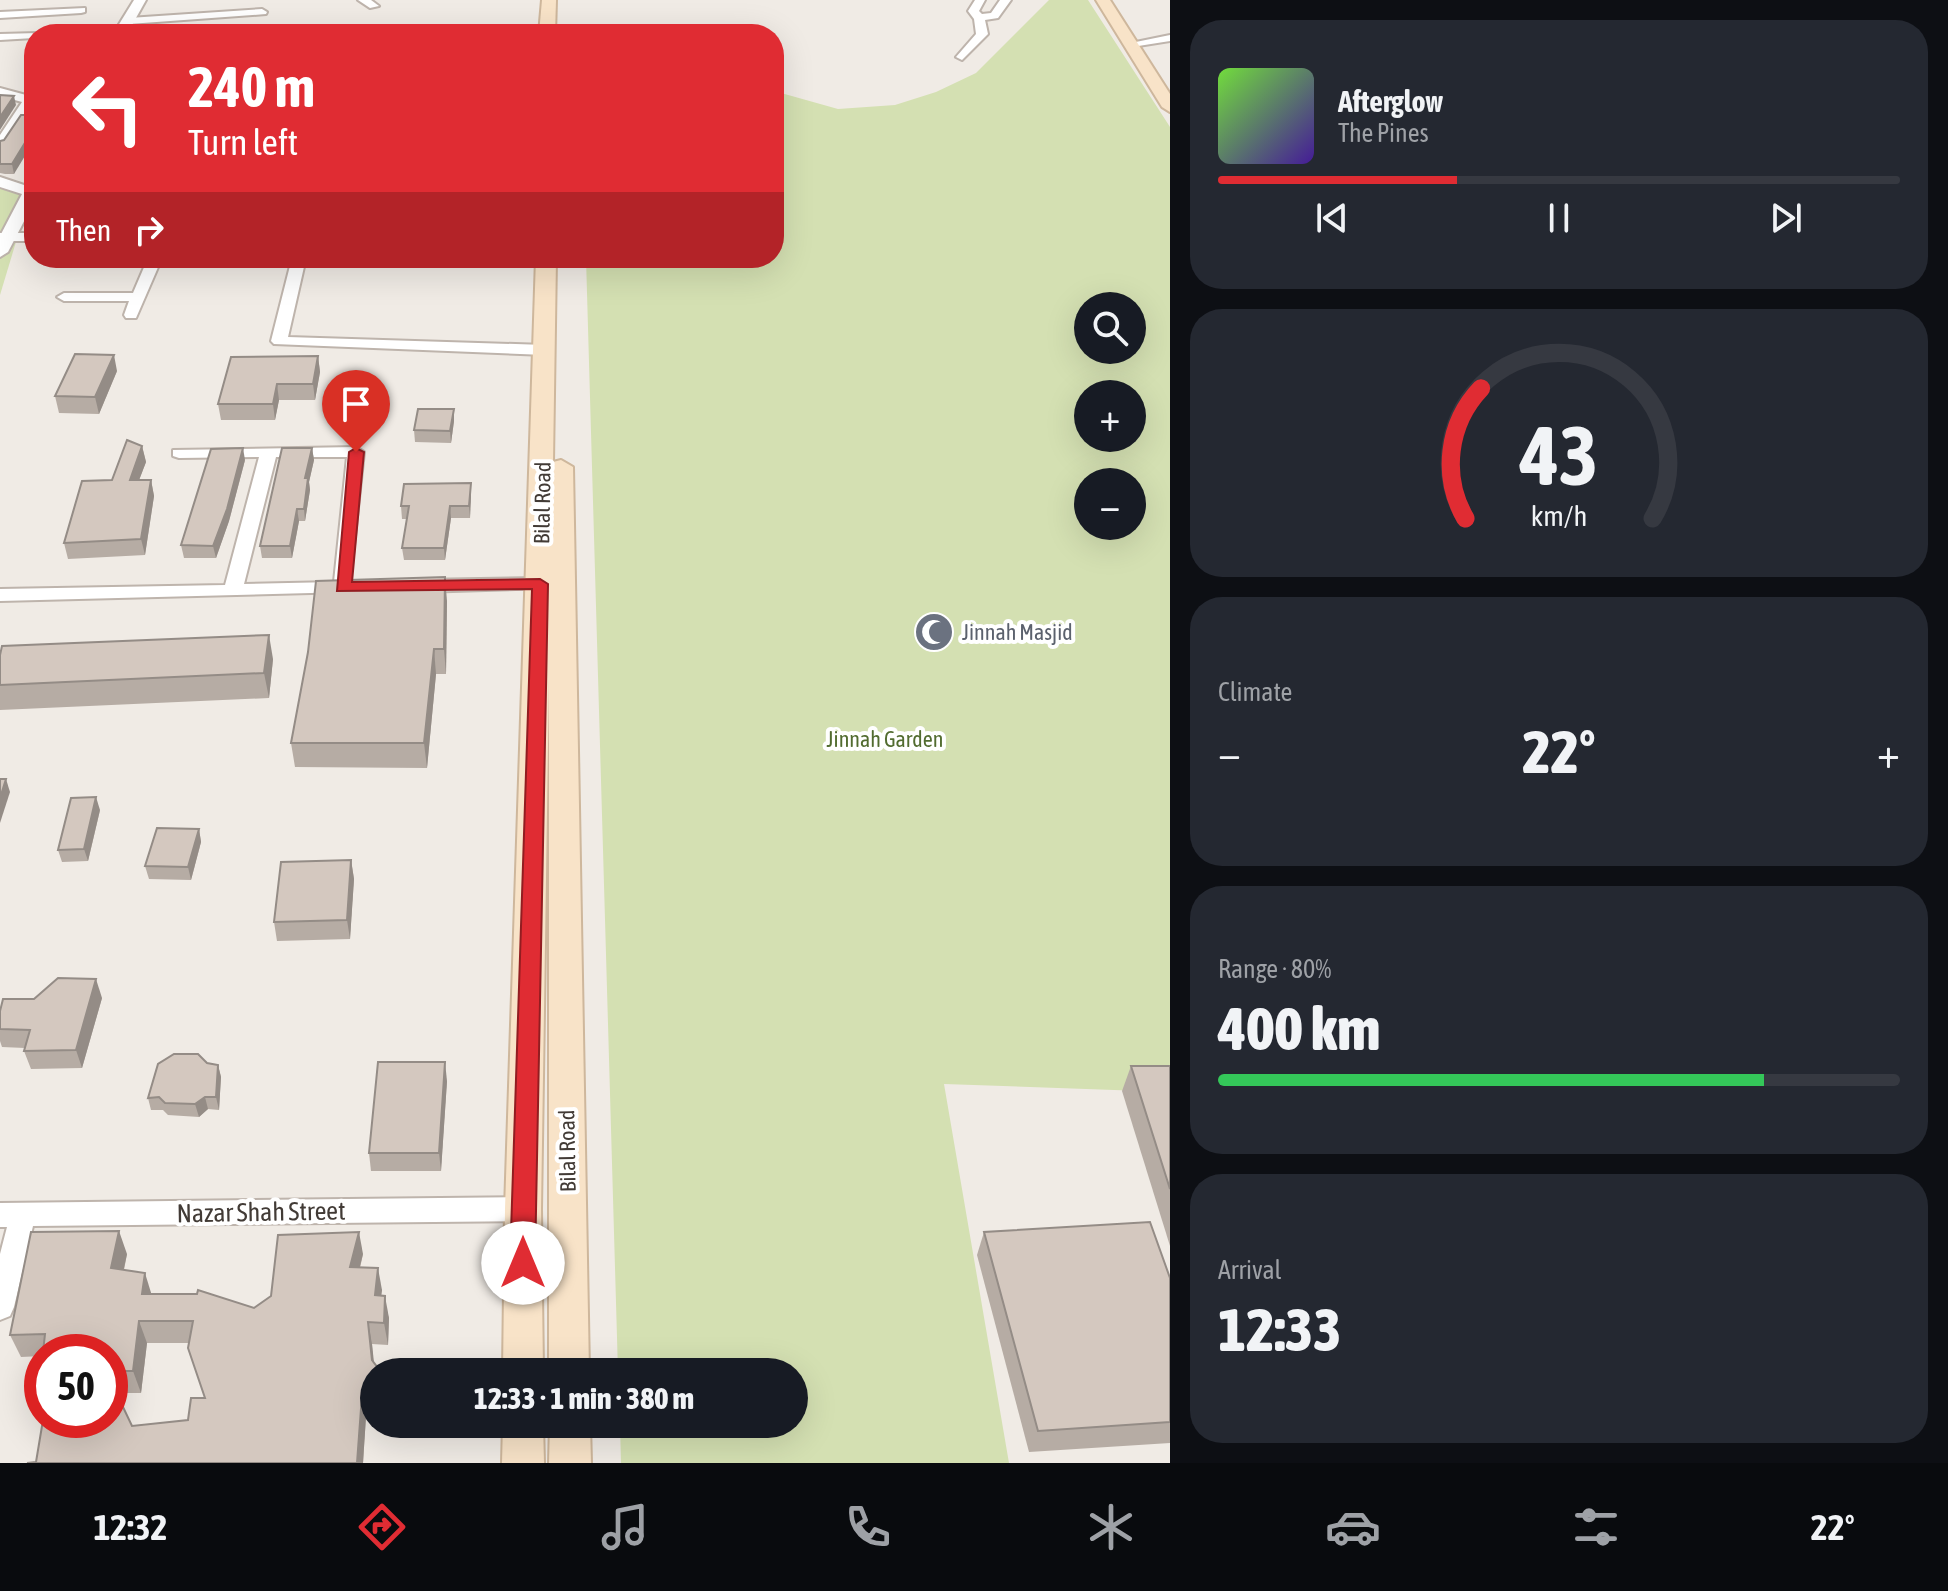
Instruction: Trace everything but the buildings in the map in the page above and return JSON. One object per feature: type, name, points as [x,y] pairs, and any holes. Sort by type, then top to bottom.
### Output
[{"type":"main road","points":[[548,24],[549,0]]},
{"type":"main road","points":[[562,0],[562,24]]},
{"type":"main road","points":[[1103,0],[1169,104]]},
{"type":"main road","name":"Bilal Road","points":[[523,1358],[523,1209],[546,268]]},
{"type":"main road","name":"Bilal Road","points":[[562,268],[561,581],[569,1358]]},
{"type":"main road","points":[[523,1438],[523,1463]]},
{"type":"main road","points":[[570,1438],[570,1463]]},
{"type":"street","points":[[126,24],[140,0]]},
{"type":"street","points":[[962,57],[982,34],[979,18],[973,11],[980,0]]},
{"type":"street","points":[[979,18],[994,16],[1006,0]]},
{"type":"street","points":[[0,15],[83,5]]},
{"type":"street","points":[[74,24],[83,5]]},
{"type":"street","points":[[172,24],[221,20],[262,12]]},
{"type":"street","points":[[1,38],[24,36]]},
{"type":"street","points":[[1132,44],[1170,38]]},
{"type":"street","points":[[0,92],[24,95]]},
{"type":"street","points":[[0,145],[5,130],[24,106]]},
{"type":"street","points":[[0,182],[24,188]]},
{"type":"street","points":[[3,242],[24,204]]},
{"type":"street","points":[[3,242],[24,239]]},
{"type":"street","points":[[131,315],[150,268]]},
{"type":"street","points":[[297,268],[279,341],[545,350]]},
{"type":"street","points":[[64,297],[137,297]]},
{"type":"street","points":[[233,590],[269,452]]},
{"type":"street","points":[[0,595],[351,588],[356,452],[179,453]]},
{"type":"street","points":[[404,587],[540,584]]},
{"type":"street","name":"Nazar Shah Street","points":[[12,1215],[523,1209]]},
{"type":"street","points":[[0,1307],[12,1215]]},
{"type":"green space","name":"Jinnah Garden","points":[[1049,0],[1088,0],[1170,127],[1170,1092],[944,1084],[1009,1463],[621,1463],[620,1438],[808,1438],[808,1358],[618,1358],[586,268],[784,268],[784,94],[838,109],[895,105],[936,92],[976,73]]},
{"type":"green space","points":[[0,182],[24,190],[24,215],[0,295]]},
{"type":"place","name":"Jinnah Masjid","points":[[934,632]]},
{"type":"route","points":[[356,452],[343,588],[540,584],[523,1263]]}]
